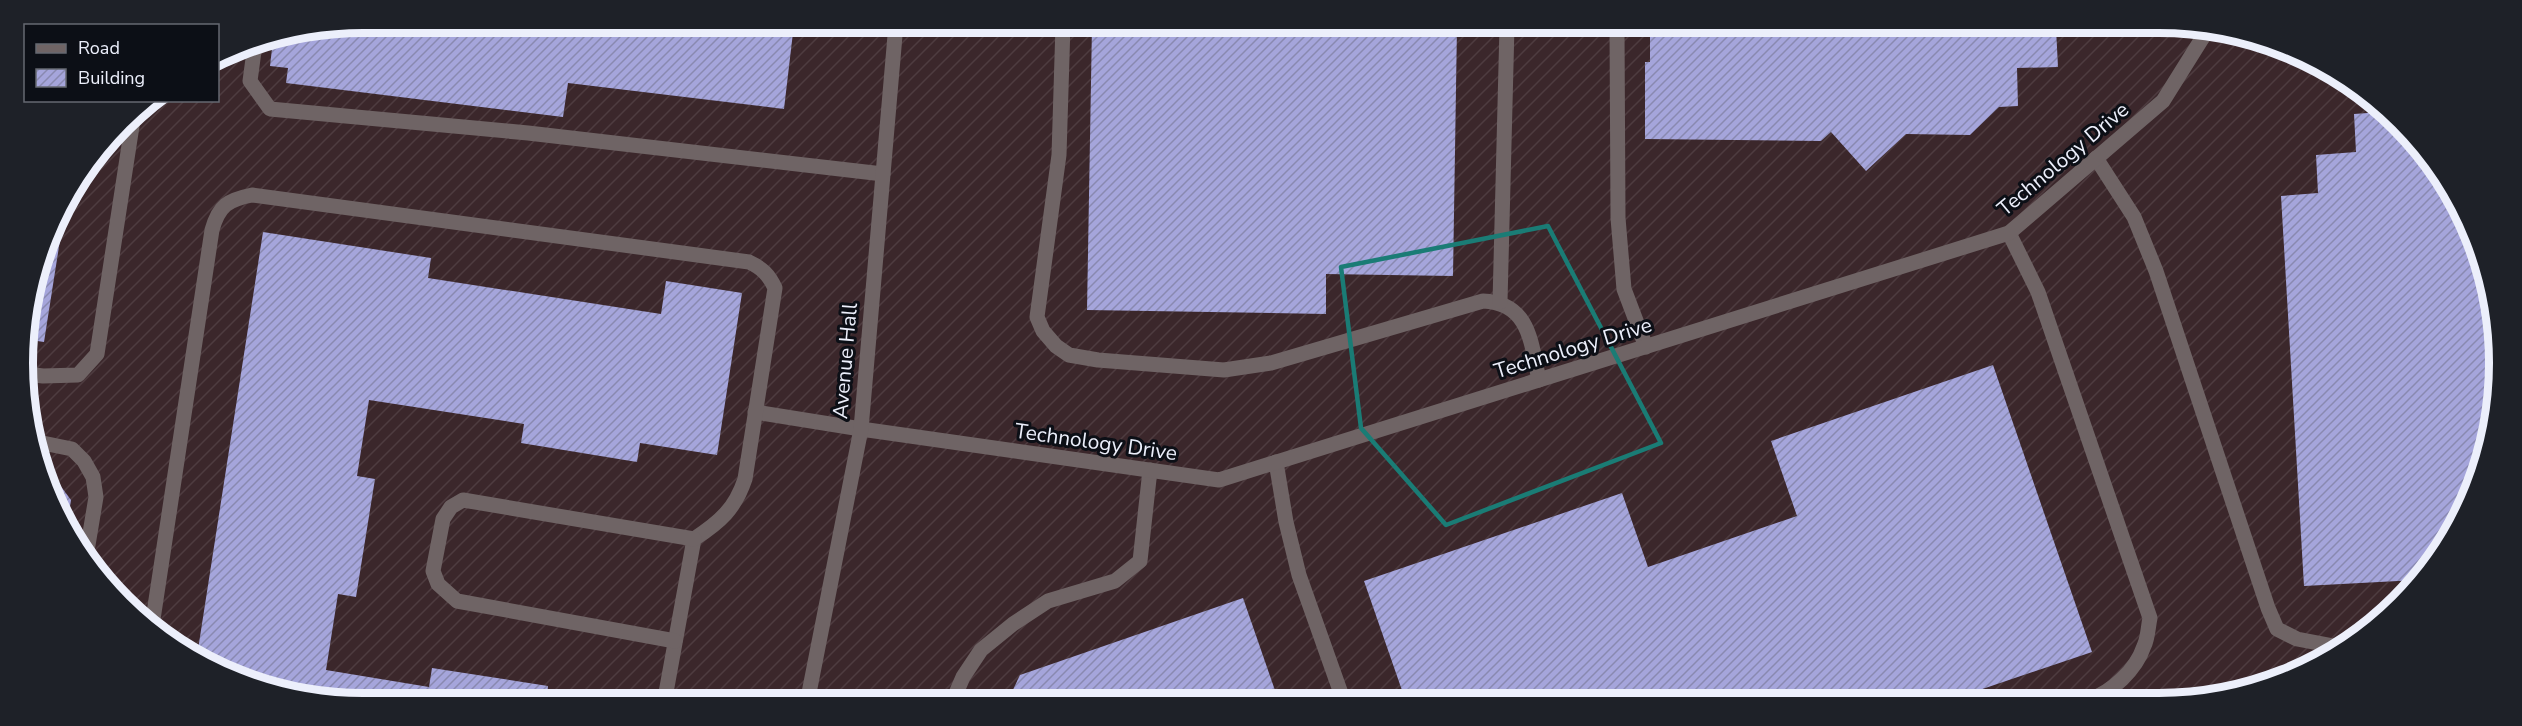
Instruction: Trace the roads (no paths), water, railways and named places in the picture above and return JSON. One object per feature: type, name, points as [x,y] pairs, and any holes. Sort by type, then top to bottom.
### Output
[{"type":"street","name":"Avenue Hall","points":[[809,693],[861,429],[895,33]]},
{"type":"street","points":[[1063,33],[1059,155],[1037,317],[1043,331],[1056,346],[1069,355],[1098,360],[1224,370],[1271,363],[1483,301],[1500,302],[1513,310],[1529,333],[1539,380]]},
{"type":"street","points":[[1500,302],[1507,33]]},
{"type":"street","points":[[1617,33],[1618,218],[1624,289],[1646,347]]},
{"type":"street","name":"Technology Drive","points":[[755,412],[1219,480],[2009,233],[2163,101],[2203,36]]},
{"type":"street","points":[[254,52],[250,81],[270,109],[528,133],[883,174]]},
{"type":"street","points":[[34,375],[78,375],[97,354],[132,128]]},
{"type":"street","points":[[2096,158],[2134,217],[2156,271],[2268,608],[2277,629],[2297,639],[2330,645]]},
{"type":"street","points":[[153,618],[212,230],[217,213],[233,199],[252,195],[749,262],[760,267],[770,277],[775,288],[745,479],[730,511],[694,539],[666,693]]},
{"type":"street","points":[[2009,233],[2038,292],[2150,618],[2144,646],[2128,672],[2105,693]]},
{"type":"street","points":[[43,443],[72,449],[84,461],[93,477],[96,497],[88,545]]},
{"type":"street","points":[[1276,462],[1286,522],[1299,575],[1341,693]]},
{"type":"street","points":[[956,693],[963,677],[981,650],[1013,624],[1048,601],[1115,581],[1140,561],[1150,470]]},
{"type":"street","points":[[675,641],[457,601],[438,584],[433,571],[443,519],[451,507],[463,500],[694,539]]}]
